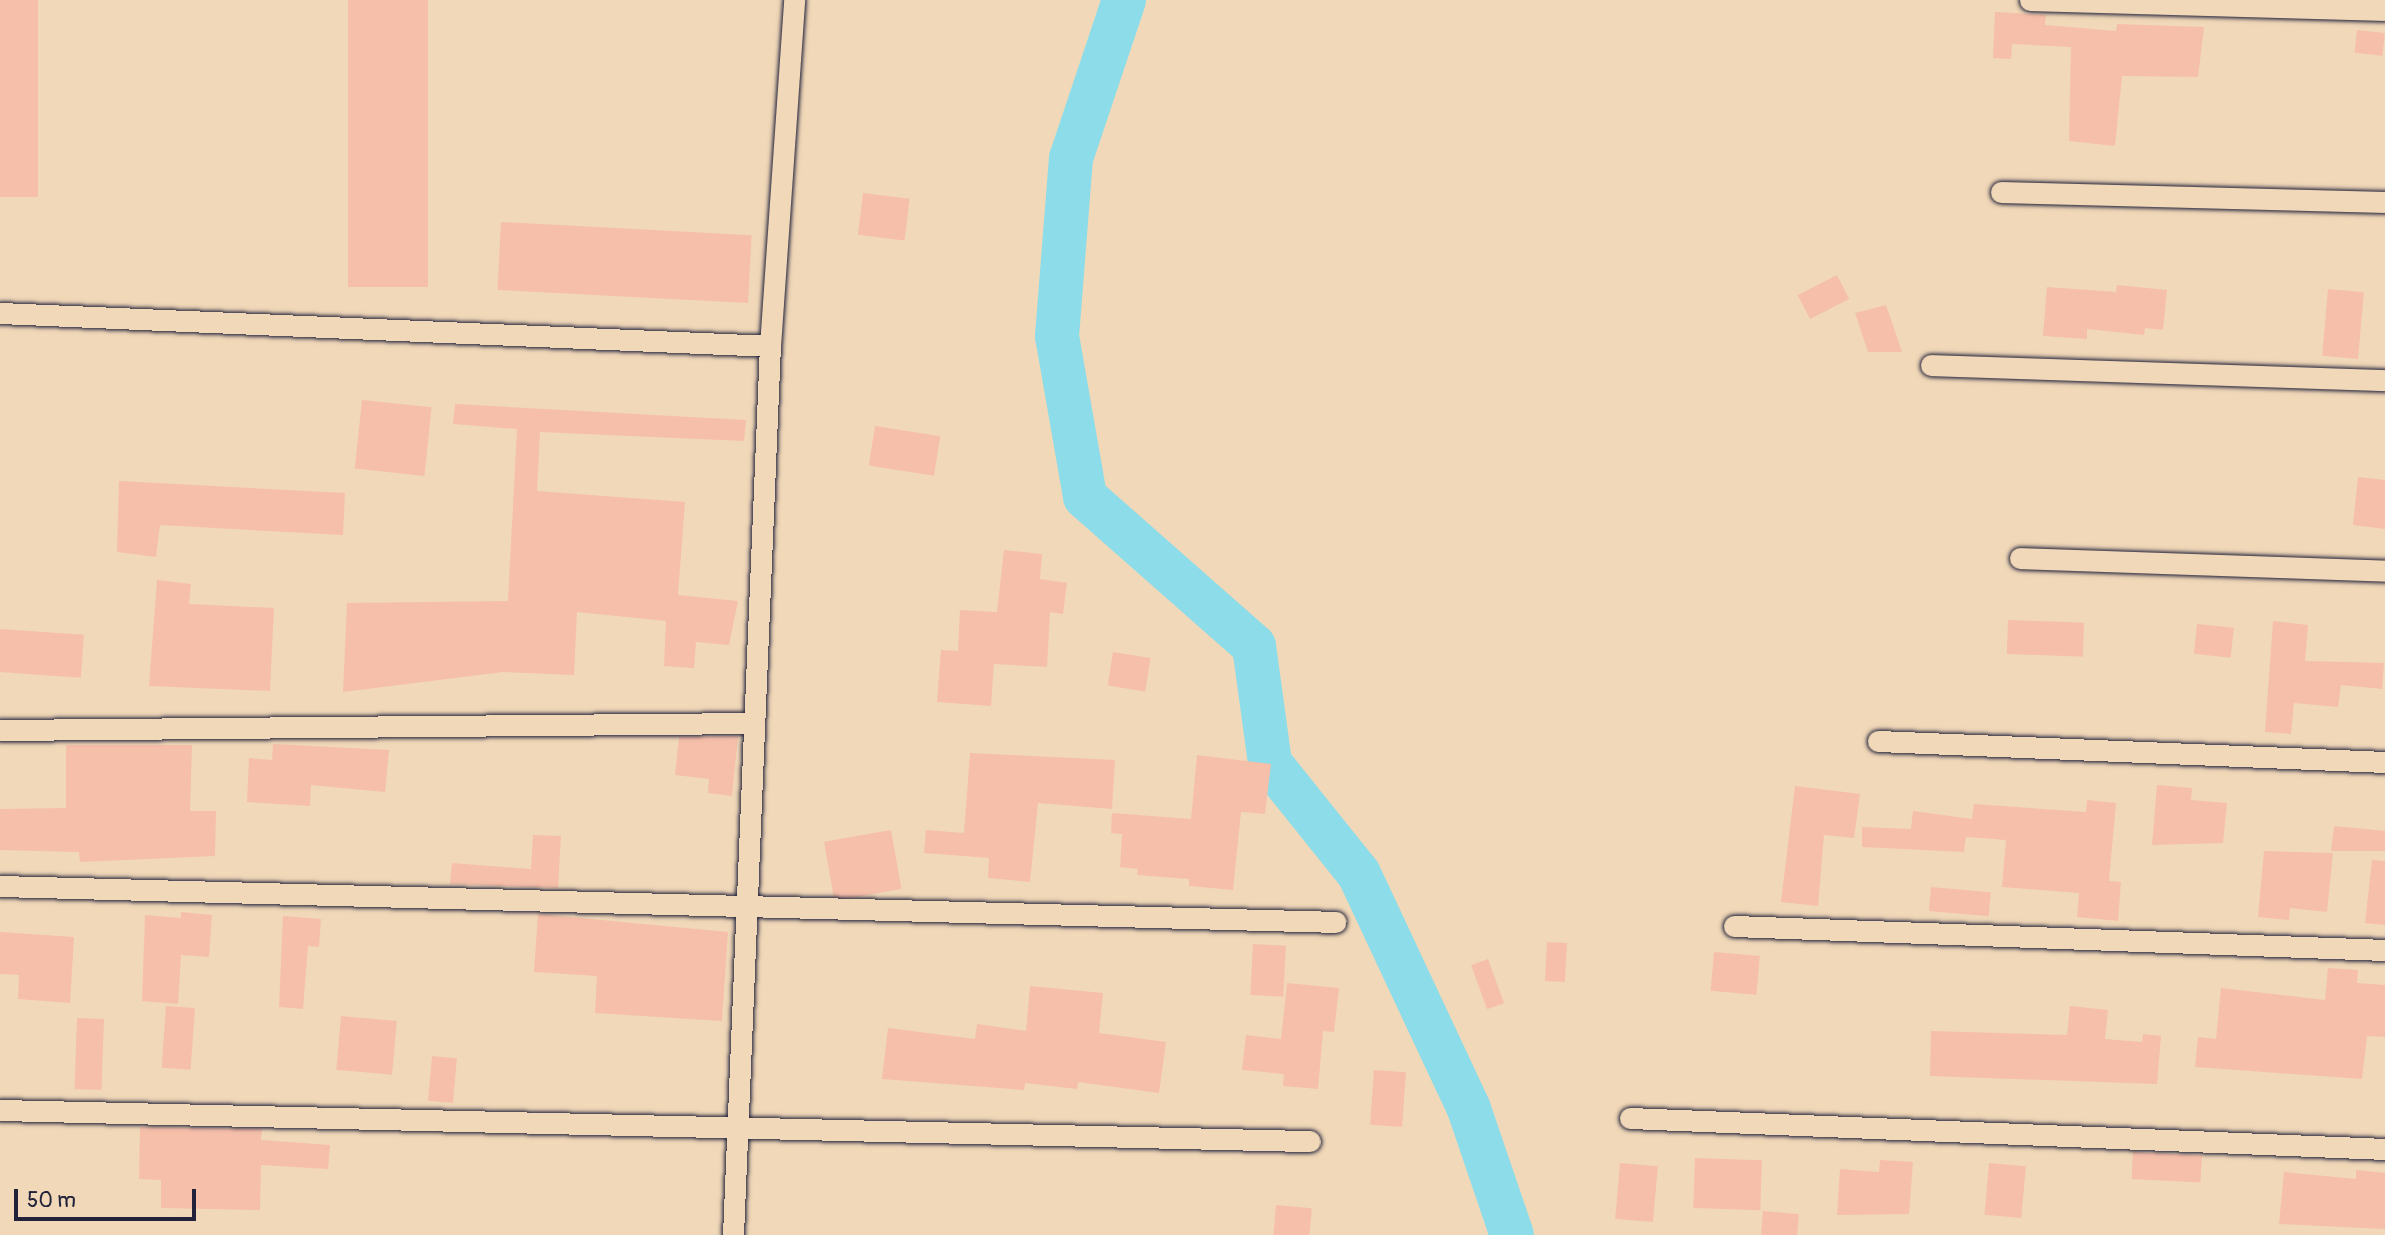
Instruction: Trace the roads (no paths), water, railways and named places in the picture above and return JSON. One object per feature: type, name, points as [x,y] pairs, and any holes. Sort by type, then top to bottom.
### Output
[{"type":"street","points":[[733,1235],[770,346],[794,0]]},
{"type":"street","points":[[2030,0],[2385,10]]},
{"type":"street","points":[[2001,192],[2385,202]]},
{"type":"street","points":[[0,313],[770,346]]},
{"type":"street","points":[[1931,365],[2385,380]]},
{"type":"street","points":[[2020,558],[2385,571]]},
{"type":"street","points":[[0,730],[754,723]]},
{"type":"street","points":[[1878,741],[2385,762]]},
{"type":"street","points":[[0,886],[1336,922]]},
{"type":"street","points":[[1734,926],[2385,950]]},
{"type":"street","points":[[0,1110],[1310,1141]]},
{"type":"street","points":[[1630,1118],[2385,1149]]},
{"type":"waterway","points":[[1124,0],[1071,158],[1057,336],[1085,497],[1254,646],[1270,763],[1359,874],[1469,1109],[1512,1235]]}]
